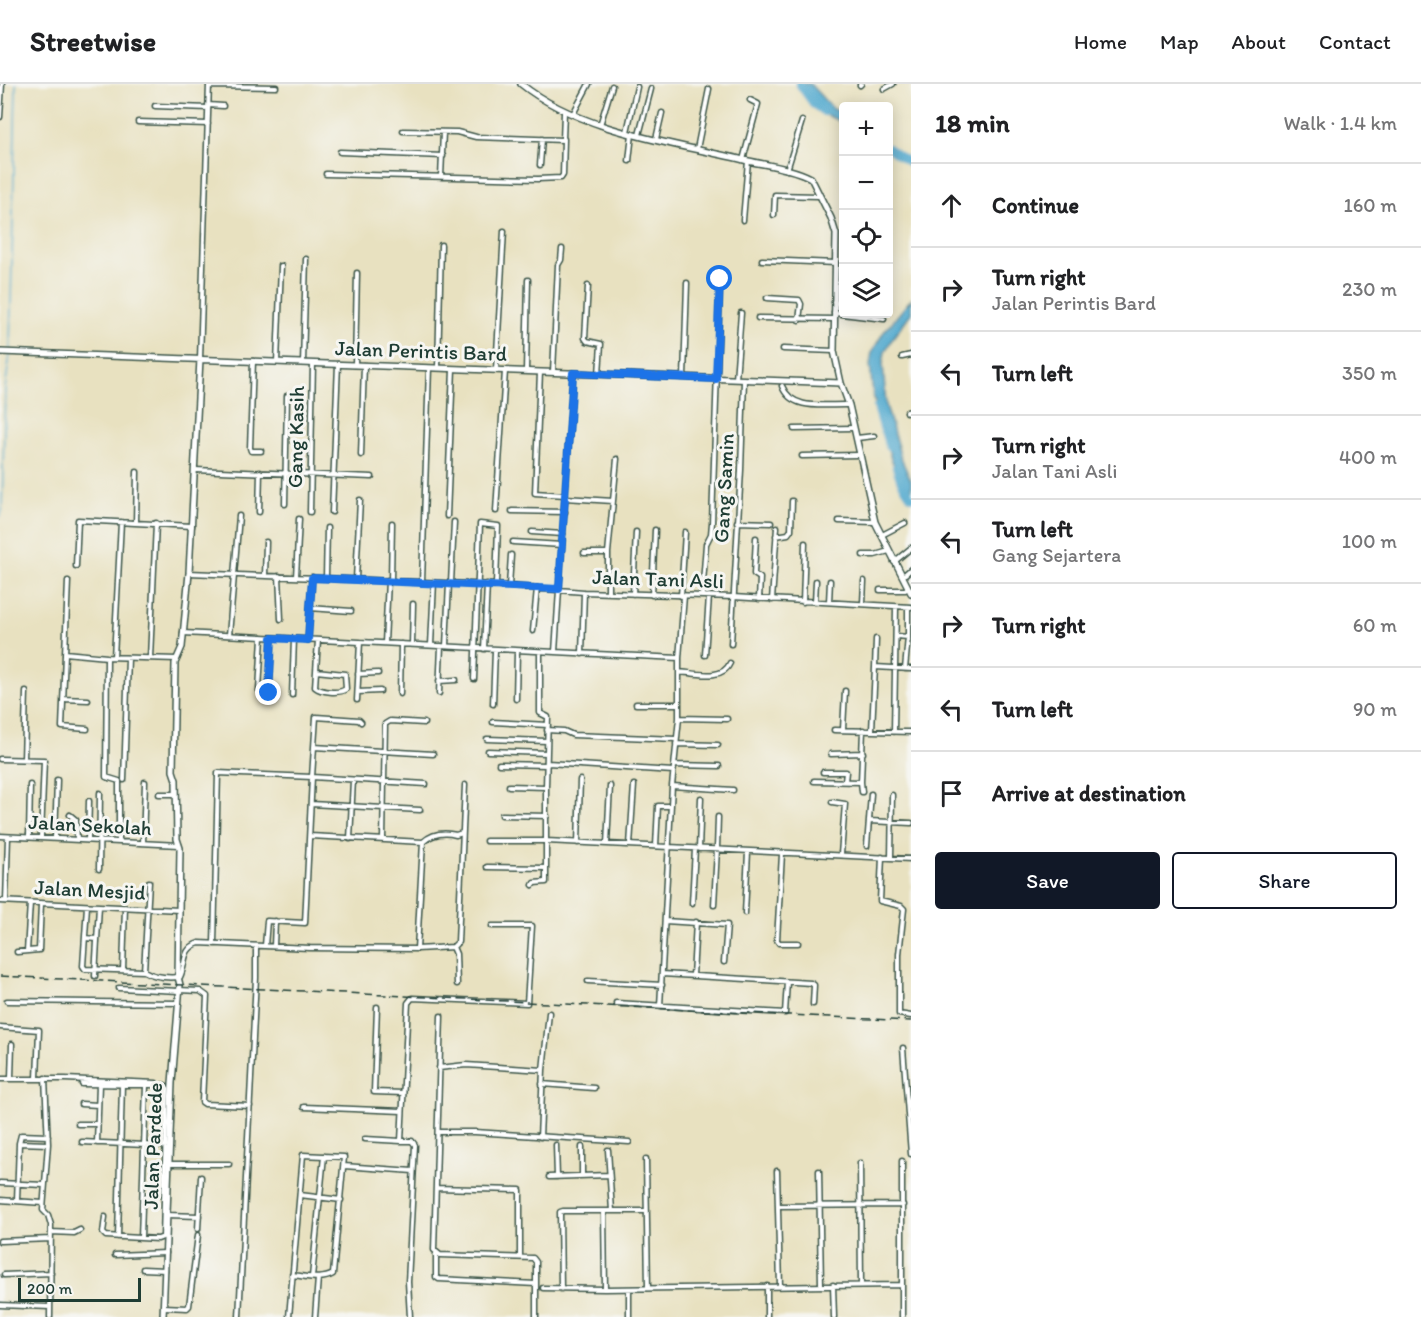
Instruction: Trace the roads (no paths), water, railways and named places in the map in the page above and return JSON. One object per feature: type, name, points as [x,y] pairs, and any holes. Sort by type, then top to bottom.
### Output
[{"type":"street","points":[[0,117],[2,84]]},
{"type":"street","points":[[521,84],[545,102],[572,115],[632,134],[786,170],[810,178],[835,228],[834,351],[841,383],[849,405],[875,522],[910,590],[880,590]]},
{"type":"street","points":[[572,115],[589,84]]},
{"type":"street","points":[[884,89],[893,84]]},
{"type":"street","points":[[200,359],[209,85],[276,87]]},
{"type":"street","points":[[600,124],[612,86]]},
{"type":"street","points":[[629,161],[631,116],[637,87]]},
{"type":"street","points":[[632,134],[642,118],[651,89]]},
{"type":"street","points":[[697,149],[709,89]]},
{"type":"street","points":[[743,220],[746,161],[758,104],[750,100]]},
{"type":"street","points":[[155,106],[222,106]]},
{"type":"street","points":[[326,174],[561,178],[563,175],[564,112]]},
{"type":"street","points":[[656,139],[662,113]]},
{"type":"street","points":[[631,116],[642,118]]},
{"type":"street","points":[[786,170],[802,121]]},
{"type":"street","points":[[138,122],[208,124]]},
{"type":"street","points":[[403,131],[462,132],[476,137],[564,139]]},
{"type":"street","points":[[441,177],[443,132]]},
{"type":"street","points":[[540,165],[542,139]]},
{"type":"street","points":[[340,152],[443,156]]},
{"type":"street","points":[[774,214],[775,195],[819,196]]},
{"type":"street","points":[[496,370],[504,231]]},
{"type":"street","points":[[438,368],[441,245]]},
{"type":"street","points":[[553,372],[558,266],[562,249]]},
{"type":"street","points":[[303,363],[306,259]]},
{"type":"street","points":[[762,260],[836,263]]},
{"type":"street","points":[[277,362],[281,266]]},
{"type":"street","points":[[355,365],[357,273]]},
{"type":"street","points":[[702,596],[706,544],[711,534],[720,279]]},
{"type":"street","points":[[526,371],[528,280]]},
{"type":"street","points":[[684,377],[687,283]]},
{"type":"street","points":[[588,286],[586,340],[600,342],[599,374]]},
{"type":"street","points":[[767,298],[799,300],[801,304],[799,320]]},
{"type":"street","points":[[834,302],[839,304]]},
{"type":"street","points":[[736,379],[741,313]]},
{"type":"street","points":[[758,318],[799,320],[834,316],[884,319]]},
{"type":"street","points":[[783,349],[834,351]]},
{"type":"street","name":"Jalan Perintis Bard","points":[[0,352],[841,383]]},
{"type":"street","points":[[902,357],[911,355]]},
{"type":"street","name":"Jalan Pardede","points":[[164,1317],[170,1164],[168,1146],[179,990],[179,844],[176,828],[176,780],[173,771],[176,663],[182,647],[189,573],[200,359]]},
{"type":"street","points":[[253,361],[250,448],[251,451],[261,451]]},
{"type":"street","name":"Gang Kasih","points":[[310,512],[313,363]]},
{"type":"street","points":[[332,512],[338,364]]},
{"type":"street","points":[[361,455],[364,365]]},
{"type":"street","points":[[422,582],[429,368]]},
{"type":"street","points":[[447,516],[453,369]]},
{"type":"street","points":[[496,511],[505,371]]},
{"type":"street","points":[[540,372],[535,493],[613,501]]},
{"type":"street","points":[[555,652],[573,373]]},
{"type":"street","name":"Gang Samin","points":[[731,644],[744,380]]},
{"type":"street","points":[[782,386],[797,404],[849,405]]},
{"type":"street","points":[[285,504],[287,396]]},
{"type":"street","points":[[794,429],[853,428]]},
{"type":"street","points":[[856,439],[874,436]]},
{"type":"street","points":[[802,456],[859,455]]},
{"type":"street","points":[[608,593],[608,554],[617,459]]},
{"type":"street","points":[[195,470],[372,477]]},
{"type":"street","points":[[136,523],[137,472]]},
{"type":"street","points":[[259,512],[260,472]]},
{"type":"street","points":[[356,579],[360,500]]},
{"type":"street","points":[[776,536],[788,534],[791,530],[792,501]]},
{"type":"street","points":[[512,511],[565,512]]},
{"type":"street","points":[[229,635],[238,516]]},
{"type":"street","points":[[296,577],[298,519]]},
{"type":"street","points":[[76,566],[77,521],[192,526]]},
{"type":"street","points":[[839,521],[875,522]]},
{"type":"street","points":[[114,657],[121,522]]},
{"type":"street","points":[[385,643],[392,522]]},
{"type":"street","points":[[439,693],[454,522]]},
{"type":"street","points":[[736,522],[771,523]]},
{"type":"street","points":[[150,658],[156,523]]},
{"type":"street","points":[[474,680],[480,524],[498,526],[496,585]]},
{"type":"street","points":[[881,536],[905,524]]},
{"type":"street","points":[[772,600],[777,527]]},
{"type":"street","points":[[326,578],[327,528]]},
{"type":"street","points":[[652,595],[655,530]]},
{"type":"street","points":[[532,532],[563,534]]},
{"type":"street","points":[[633,594],[636,532]]},
{"type":"street","points":[[660,1006],[672,786],[679,718],[679,658],[686,532]]},
{"type":"street","points":[[756,538],[754,574],[760,578],[759,599]]},
{"type":"street","points":[[265,576],[266,542]]},
{"type":"street","points":[[513,542],[562,545]]},
{"type":"street","points":[[803,602],[805,543]]},
{"type":"street","points":[[894,562],[911,548]]},
{"type":"street","points":[[863,555],[875,555],[889,551]]},
{"type":"street","points":[[584,553],[608,554]]},
{"type":"street","points":[[509,585],[511,555]]},
{"type":"street","points":[[902,576],[911,569]]},
{"type":"street","name":"Jalan Tani Asli","points":[[189,573],[509,585],[584,592],[733,597],[909,607]]},
{"type":"street","points":[[279,576],[281,619]]},
{"type":"street","points":[[308,640],[312,578]]},
{"type":"street","points":[[68,581],[62,726],[87,729]]},
{"type":"street","points":[[815,602],[816,581]]},
{"type":"street","points":[[829,602],[830,581]]},
{"type":"street","points":[[863,603],[864,581]]},
{"type":"street","points":[[431,645],[434,582]]},
{"type":"street","points":[[483,649],[487,584]]},
{"type":"street","points":[[533,631],[537,588]]},
{"type":"street","points":[[582,654],[584,592]]},
{"type":"street","points":[[705,655],[709,596]]},
{"type":"street","points":[[412,645],[413,604]]},
{"type":"street","points":[[894,732],[896,607]]},
{"type":"street","points":[[905,669],[909,607]]},
{"type":"street","points":[[310,608],[351,610]]},
{"type":"street","points":[[183,633],[679,658]]},
{"type":"street","points":[[896,636],[908,637]]},
{"type":"street","points":[[260,690],[262,637]]},
{"type":"street","points":[[269,693],[272,638]]},
{"type":"street","points":[[292,695],[294,639]]},
{"type":"street","points":[[872,730],[876,639]]},
{"type":"street","points":[[316,671],[345,674],[346,689],[342,692],[317,690],[315,687],[316,671],[318,640]]},
{"type":"street","points":[[357,700],[360,642]]},
{"type":"street","points":[[400,694],[401,644]]},
{"type":"street","points":[[493,704],[495,650]]},
{"type":"street","points":[[516,699],[517,651]]},
{"type":"street","points":[[533,885],[546,882],[548,716],[540,713],[540,652]]},
{"type":"street","points":[[65,653],[177,659]]},
{"type":"street","points":[[107,657],[106,777],[122,780]]},
{"type":"street","points":[[119,841],[128,658]]},
{"type":"street","points":[[679,672],[718,674],[727,670],[730,663]]},
{"type":"street","points":[[875,667],[911,669]]},
{"type":"street","points":[[358,674],[378,673]]},
{"type":"street","points":[[439,681],[456,680]]},
{"type":"street","points":[[358,692],[380,691]]},
{"type":"street","points":[[843,729],[845,691]]},
{"type":"street","points":[[24,759],[26,692]]},
{"type":"street","points":[[63,699],[88,700]]},
{"type":"street","points":[[636,704],[679,704]]},
{"type":"street","points":[[265,946],[266,922],[305,923],[316,717],[362,722]]},
{"type":"street","points":[[679,718],[727,719]]},
{"type":"street","points":[[383,840],[386,722],[424,723]]},
{"type":"street","points":[[493,722],[548,727],[573,735],[718,745]]},
{"type":"street","points":[[861,792],[863,729]]},
{"type":"street","points":[[834,730],[911,732]]},
{"type":"street","points":[[487,739],[547,741]]},
{"type":"street","points":[[314,747],[433,754]]},
{"type":"street","points":[[488,751],[547,753]]},
{"type":"street","points":[[831,754],[863,753]]},
{"type":"street","points":[[0,759],[44,760],[41,837]]},
{"type":"street","points":[[499,765],[547,764],[674,768],[719,766]]},
{"type":"street","points":[[823,772],[845,772],[845,782]]},
{"type":"street","points":[[214,944],[218,773],[426,783]]},
{"type":"street","points":[[55,838],[57,780]]},
{"type":"street","points":[[350,839],[353,780]]},
{"type":"street","points":[[578,843],[580,780]]},
{"type":"street","points":[[814,781],[861,782]]},
{"type":"street","points":[[143,843],[145,782]]},
{"type":"street","points":[[29,837],[30,785]]},
{"type":"street","points":[[87,906],[84,968],[95,973],[123,970],[144,971],[149,974],[178,977],[182,974],[186,953],[199,943],[256,946],[453,947],[458,942],[465,785]]},
{"type":"street","points":[[630,846],[634,785]]},
{"type":"street","points":[[509,786],[546,787]]},
{"type":"street","points":[[607,844],[610,786]]},
{"type":"street","points":[[672,786],[733,790]]},
{"type":"street","points":[[99,869],[100,793]]},
{"type":"street","points":[[159,794],[177,794]]},
{"type":"street","points":[[867,846],[871,794]]},
{"type":"street","points":[[891,858],[892,795]]},
{"type":"street","points":[[692,903],[701,798]]},
{"type":"street","points":[[88,840],[89,801]]},
{"type":"street","points":[[832,802],[845,804],[841,854]]},
{"type":"street","points":[[310,804],[420,810]]},
{"type":"street","points":[[656,846],[658,806],[671,806]]},
{"type":"street","points":[[502,814],[547,816]]},
{"type":"street","points":[[70,815],[76,820],[77,839]]},
{"type":"street","points":[[714,905],[718,818]]},
{"type":"street","points":[[869,821],[911,823]]},
{"type":"street","points":[[456,835],[462,832]]},
{"type":"street","points":[[310,836],[423,842],[430,836],[449,833],[462,840]]},
{"type":"street","name":"Jalan Sekolah","points":[[0,836],[179,844]]},
{"type":"street","points":[[6,901],[8,837]]},
{"type":"street","points":[[486,841],[546,841],[911,859]]},
{"type":"street","points":[[417,948],[423,842]]},
{"type":"street","points":[[745,913],[748,852]]},
{"type":"street","points":[[782,854],[777,940],[779,943],[798,943]]},
{"type":"street","points":[[882,857],[880,901],[901,906],[904,909],[899,950],[899,1014],[911,1016]]},
{"type":"street","points":[[487,867],[546,868]]},
{"type":"street","points":[[144,971],[149,882]]},
{"type":"street","name":"Jalan Mesjid","points":[[0,900],[178,910]]},
{"type":"street","points":[[27,951],[30,903]]},
{"type":"street","points":[[17,952],[39,949],[41,903]]},
{"type":"street","points":[[95,973],[99,906]]},
{"type":"street","points":[[123,970],[125,907]]},
{"type":"street","points":[[274,946],[275,921]]},
{"type":"street","points":[[665,921],[727,924],[724,962]]},
{"type":"street","points":[[693,976],[696,922]]},
{"type":"street","points":[[401,1141],[406,1017],[411,998],[528,1002],[532,926],[492,926]]},
{"type":"street","points":[[85,938],[97,939]]},
{"type":"street","points":[[239,1317],[256,946]]},
{"type":"street","points":[[453,947],[456,954],[457,984]]},
{"type":"street","points":[[662,974],[813,984],[813,1004]]},
{"type":"street","points":[[588,981],[662,985]]},
{"type":"street","points":[[616,1003],[785,1013],[787,982]]},
{"type":"street","points":[[119,988],[200,991],[207,996],[202,1102],[250,1106]]},
{"type":"street","points":[[7,1001],[178,1003]]},
{"type":"street","points":[[377,1007],[374,1092],[403,1093]]},
{"type":"street","points":[[540,1137],[543,1070],[549,1013]]},
{"type":"street","points":[[441,1016],[434,1250],[436,1277],[536,1284]]},
{"type":"street","points":[[0,1027],[39,1030],[37,1078]]},
{"type":"street","points":[[12,1044],[12,1078]]},
{"type":"street","points":[[903,1048],[911,1154]]},
{"type":"street","points":[[439,1068],[466,1065],[543,1070]]},
{"type":"street","points":[[0,1078],[172,1083]]},
{"type":"street","points":[[45,1078],[48,1144],[43,1210],[48,1215],[51,1232],[50,1317]]},
{"type":"street","points":[[82,1084],[167,1087],[168,1146],[163,1237],[158,1239],[104,1235],[105,1217]]},
{"type":"street","points":[[97,1143],[99,1084]]},
{"type":"street","points":[[117,1237],[122,1084]]},
{"type":"street","points":[[543,1084],[594,1088]]},
{"type":"street","points":[[141,1238],[146,1085]]},
{"type":"street","points":[[81,1104],[98,1104]]},
{"type":"street","points":[[304,1107],[402,1111]]},
{"type":"street","points":[[78,1124],[97,1124]]},
{"type":"street","points":[[438,1132],[475,1132],[629,1142]]},
{"type":"street","points":[[17,1201],[21,1135],[48,1136]]},
{"type":"street","points":[[365,1139],[412,1141],[415,1145],[408,1282],[410,1317]]},
{"type":"street","points":[[82,1142],[168,1146]]},
{"type":"street","points":[[20,1143],[48,1144]]},
{"type":"street","points":[[556,1145],[557,1177]]},
{"type":"street","points":[[582,1147],[582,1176]]},
{"type":"street","points":[[608,1150],[612,1210]]},
{"type":"street","points":[[290,1317],[292,1275],[303,1155],[344,1157],[333,1274],[330,1277],[318,1278],[292,1275]]},
{"type":"street","points":[[312,1277],[324,1156]]},
{"type":"street","points":[[646,1159],[648,1288]]},
{"type":"street","points":[[902,1161],[902,1317]]},
{"type":"street","points":[[860,1163],[861,1285]]},
{"type":"street","points":[[170,1164],[229,1164]]},
{"type":"street","points":[[344,1166],[413,1171]]},
{"type":"street","points":[[777,1171],[780,1286]]},
{"type":"street","points":[[819,1171],[821,1285]]},
{"type":"street","points":[[549,1178],[609,1175]]},
{"type":"street","points":[[164,1307],[187,1308],[189,1306],[198,1232],[201,1177]]},
{"type":"street","points":[[0,1183],[44,1185]]},
{"type":"street","points":[[436,1188],[520,1191],[520,1257]]},
{"type":"street","points":[[300,1195],[341,1200]]},
{"type":"street","points":[[903,1197],[911,1197]]},
{"type":"street","points":[[0,1200],[43,1203]]},
{"type":"street","points":[[778,1206],[903,1205]]},
{"type":"street","points":[[561,1289],[560,1212],[563,1210],[647,1210]]},
{"type":"street","points":[[604,1211],[605,1289]]},
{"type":"street","points":[[167,1215],[199,1216]]},
{"type":"street","points":[[51,1232],[74,1233],[80,1230]]},
{"type":"street","points":[[0,1241],[51,1239]]},
{"type":"street","points":[[115,1255],[166,1253]]},
{"type":"street","points":[[436,1253],[535,1259],[536,1317]]},
{"type":"street","points":[[143,1269],[165,1270]]},
{"type":"street","points":[[4,1275],[51,1273]]},
{"type":"street","points":[[315,1317],[318,1278]]},
{"type":"street","points":[[833,1285],[834,1317]]},
{"type":"street","points":[[543,1288],[901,1285]]},
{"type":"street","points":[[767,1286],[767,1317]]},
{"type":"street","points":[[629,1289],[629,1317]]},
{"type":"street","points":[[0,1305],[50,1307]]},
{"type":"water","points":[[797,84],[810,84],[832,108],[839,112],[839,121],[824,114]]},
{"type":"water","points":[[911,299],[911,313],[891,341],[885,352],[883,363],[886,405],[901,458],[911,481],[911,498],[891,459],[873,395],[870,365],[872,352],[883,333]]},
{"type":"waterway","points":[[10,349],[16,84]]},
{"type":"waterway","points":[[799,84],[814,105],[824,112]]},
{"type":"waterway","points":[[893,151],[911,164]]},
{"type":"waterway","points":[[0,517],[5,389],[10,354]]},
{"type":"waterway","points":[[877,407],[889,447]]},
{"type":"waterway","points":[[896,467],[901,482],[911,497]]},
{"type":"railway","points":[[0,976],[911,1021]]}]
